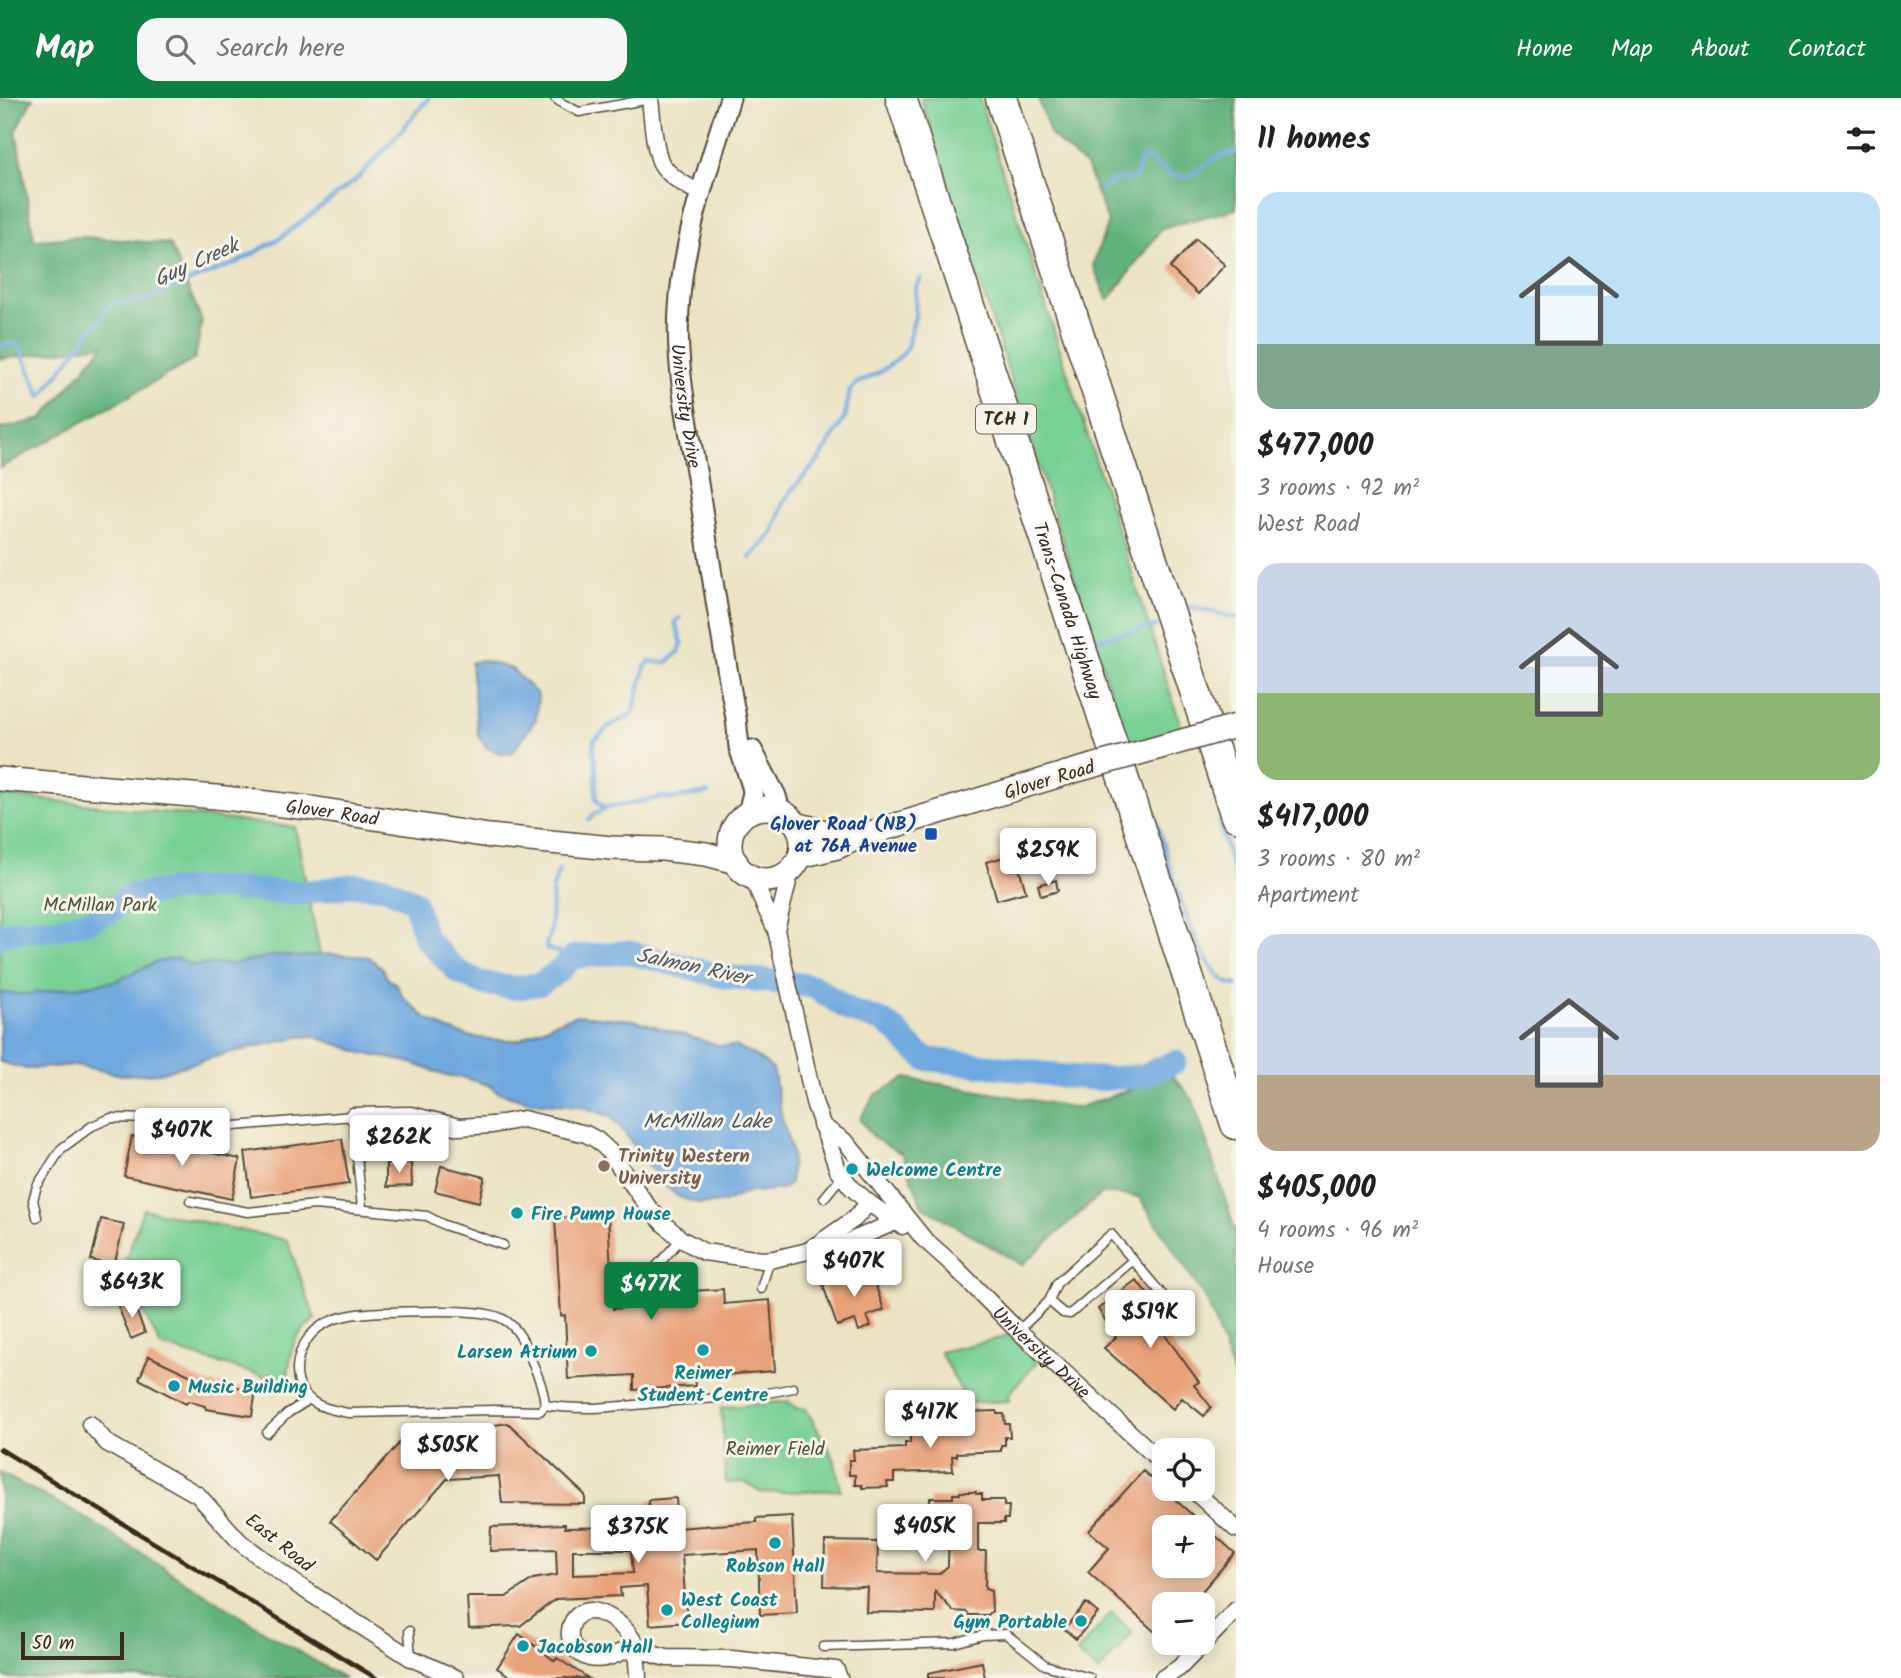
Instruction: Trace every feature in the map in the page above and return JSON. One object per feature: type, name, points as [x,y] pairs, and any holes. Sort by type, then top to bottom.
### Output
[{"type":"highway","name":"Trans-Canada Highway","points":[[901,98],[1236,1124]]},
{"type":"highway","points":[[1000,98],[1236,816]]},
{"type":"main road","name":"Glover Road","points":[[795,863],[864,835],[1066,773],[1236,726]]},
{"type":"main road","name":"Glover Road","points":[[0,779],[216,797],[317,809],[489,836],[706,854],[744,869]]},
{"type":"main road","points":[[769,808],[788,818],[801,835],[802,845],[795,863],[783,876],[773,879],[763,879],[744,869],[730,846],[741,821],[758,809],[769,808]]},
{"type":"main road","name":"Glover Road","points":[[788,818],[826,832],[864,835]]},
{"type":"main road","name":"Glover Road","points":[[663,849],[713,837],[741,821]]},
{"type":"street","name":"University Drive","points":[[730,98],[688,239],[678,312],[680,369],[739,747],[753,793],[741,821]]},
{"type":"street","points":[[650,99],[658,155],[662,165],[670,174],[701,193]]},
{"type":"street","name":"University Drive","points":[[736,718],[757,763],[788,818]]},
{"type":"street","name":"University Drive","points":[[777,933],[795,863]]},
{"type":"street","name":"University Drive","points":[[744,869],[777,933],[814,1102],[838,1170],[869,1203],[923,1238]]},
{"type":"street","points":[[354,1116],[411,1115],[459,1126],[492,1125],[523,1119],[586,1134],[609,1151],[648,1207],[681,1239],[704,1252],[770,1259],[807,1251],[827,1251],[895,1222]]},
{"type":"street","name":"University Drive","points":[[821,1125],[846,1142],[923,1238],[1018,1331],[1152,1453]]},
{"type":"street","points":[[807,1251],[854,1219],[869,1203]]},
{"type":"street","name":"East Road","points":[[90,1424],[107,1443],[198,1495],[240,1542],[299,1586],[411,1658],[456,1678]]},
{"type":"street","points":[[1206,1501],[1236,1528]]},
{"type":"street","points":[[1163,1678],[1179,1668],[1235,1608]]},
{"type":"street","points":[[638,1678],[636,1645],[649,1653],[667,1658],[732,1659],[825,1668],[836,1670],[839,1678]]},
{"type":"lane","points":[[555,98],[579,112],[650,99]]},
{"type":"lane","points":[[37,1217],[33,1200],[37,1186],[61,1149],[92,1126],[111,1118],[152,1119],[199,1129],[354,1116],[362,1208]]},
{"type":"lane","points":[[824,1198],[842,1176]]},
{"type":"lane","points":[[190,1202],[248,1212],[315,1205],[427,1216],[444,1225],[503,1245]]},
{"type":"lane","points":[[1018,1331],[1049,1301],[1057,1283],[1111,1234],[1184,1319]]},
{"type":"lane","points":[[647,1277],[681,1239]]},
{"type":"lane","points":[[761,1289],[770,1259]]},
{"type":"lane","points":[[1049,1301],[1063,1313],[1070,1314],[1133,1260]]},
{"type":"lane","points":[[484,1312],[505,1320],[520,1334],[545,1393],[545,1405],[540,1410],[348,1413],[326,1409],[310,1399],[296,1375],[298,1356],[308,1337],[325,1324],[354,1314],[484,1312]]},
{"type":"lane","points":[[545,1405],[566,1409],[633,1405],[768,1394],[793,1388]]},
{"type":"lane","points":[[267,1433],[288,1413],[310,1399]]},
{"type":"lane","points":[[409,1631],[411,1658]]},
{"type":"lane","points":[[823,1647],[954,1643],[983,1635],[1006,1634],[1045,1665],[1090,1678]]},
{"type":"green space","points":[[0,98],[33,98],[16,130],[34,240],[82,237],[170,244],[202,321],[195,359],[0,468],[0,429],[42,419],[104,345],[0,359]]},
{"type":"green space","points":[[921,98],[979,98],[1183,732],[1128,746]]},
{"type":"green space","points":[[1038,98],[1236,98],[1236,209],[1162,228],[1108,301],[1093,265],[1108,222],[1086,166],[1051,136]]},
{"type":"green space","name":"McMillan Park","points":[[0,795],[295,827],[327,990],[0,1009]]},
{"type":"green space","points":[[1172,1075],[1193,1100],[1236,1233],[1236,1382],[1207,1301],[1139,1197],[1102,1193],[1022,1265],[922,1206],[902,1154],[874,1138],[860,1119],[875,1095],[906,1078],[1077,1108]]},
{"type":"green space","points":[[143,1209],[287,1240],[315,1319],[301,1332],[294,1344],[288,1377],[266,1377],[161,1346],[122,1272]]},
{"type":"green space","points":[[1008,1334],[1037,1362],[1008,1395],[1009,1401],[968,1403],[940,1352]]},
{"type":"green space","name":"Reimer Field","points":[[788,1401],[796,1408],[806,1409],[834,1458],[841,1490],[761,1493],[746,1482],[726,1483],[721,1408]]},
{"type":"green space","points":[[0,1473],[74,1511],[272,1636],[344,1678],[7,1678],[0,1671]]},
{"type":"green space","points":[[1111,1613],[1133,1632],[1099,1672],[1077,1653]]},
{"type":"water","points":[[481,660],[512,669],[538,695],[536,719],[511,754],[487,748],[478,736],[471,663]]},
{"type":"water","name":"McMillan Lake","points":[[328,954],[368,957],[381,967],[403,997],[426,1018],[446,1029],[468,1036],[519,1040],[576,1015],[634,1020],[720,1046],[735,1046],[754,1055],[773,1069],[792,1154],[790,1184],[782,1189],[744,1193],[724,1203],[701,1204],[679,1197],[663,1184],[610,1116],[580,1106],[532,1102],[497,1092],[491,1086],[462,1077],[447,1076],[409,1062],[366,1054],[313,1036],[225,1054],[159,1073],[122,1075],[76,1065],[27,1069],[0,1062],[0,993],[26,994],[116,981],[156,962],[178,958],[190,965],[233,964],[277,955],[299,957]]},
{"type":"building","points":[[1196,239],[1225,265],[1198,294],[1170,268]]},
{"type":"building","points":[[1015,854],[1026,892],[997,900],[986,862]]},
{"type":"building","points":[[1056,880],[1058,891],[1041,896],[1038,885]]},
{"type":"building","points":[[132,1136],[240,1159],[232,1199],[124,1176]]},
{"type":"building","points":[[342,1139],[349,1184],[251,1197],[245,1152]]},
{"type":"building","points":[[411,1162],[412,1186],[386,1187],[386,1164]]},
{"type":"building","points":[[441,1166],[485,1177],[479,1202],[435,1191]]},
{"type":"building","points":[[608,1215],[613,1309],[677,1304],[677,1292],[723,1289],[724,1304],[770,1300],[775,1371],[694,1377],[695,1386],[634,1390],[634,1375],[568,1379],[565,1315],[561,1316],[555,1218]]},
{"type":"building","points":[[101,1219],[124,1224],[114,1266],[91,1260]]},
{"type":"building","points":[[870,1269],[884,1310],[867,1316],[871,1326],[859,1331],[855,1320],[837,1326],[823,1285]]},
{"type":"building","points":[[1136,1280],[1147,1293],[1137,1300],[1151,1318],[1161,1310],[1171,1324],[1162,1331],[1199,1382],[1194,1385],[1211,1407],[1204,1416],[1182,1398],[1173,1409],[1104,1348],[1116,1337],[1098,1309]]},
{"type":"building","points":[[132,1300],[145,1333],[131,1339],[118,1306]]},
{"type":"building","name":"Music Building","points":[[149,1356],[204,1382],[256,1390],[252,1416],[206,1409],[205,1406],[188,1401],[186,1404],[139,1379]]},
{"type":"building","points":[[997,1411],[997,1414],[1004,1414],[1005,1424],[1009,1424],[1010,1437],[1005,1437],[1005,1445],[1001,1445],[1001,1451],[957,1453],[957,1456],[952,1456],[953,1471],[894,1473],[894,1482],[887,1482],[888,1487],[862,1488],[862,1485],[855,1485],[855,1475],[849,1475],[849,1460],[854,1460],[853,1450],[905,1448],[905,1443],[910,1443],[910,1434],[922,1434],[922,1429],[937,1428],[937,1432],[960,1431],[960,1425],[966,1424],[966,1412]]},
{"type":"building","points":[[508,1423],[585,1495],[585,1504],[502,1503],[499,1476],[447,1479],[376,1560],[330,1521],[403,1439],[428,1461],[427,1442],[447,1442],[446,1437],[495,1435],[494,1425]]},
{"type":"building","points":[[1143,1471],[1152,1479],[1152,1501],[1177,1501],[1192,1515],[1152,1515],[1152,1578],[1213,1578],[1201,1592],[1152,1592],[1152,1629],[1088,1572],[1109,1548],[1089,1531]]},
{"type":"building","points":[[953,1494],[982,1494],[982,1500],[1004,1500],[1004,1506],[1009,1506],[1008,1519],[1004,1519],[1004,1523],[978,1523],[978,1551],[986,1551],[985,1589],[991,1591],[992,1611],[988,1615],[969,1615],[967,1612],[953,1611],[935,1591],[935,1613],[866,1612],[867,1587],[824,1586],[825,1541],[878,1542],[877,1573],[939,1574],[948,1566],[949,1526],[930,1526],[930,1498],[953,1498]]},
{"type":"building","points":[[676,1498],[678,1528],[756,1522],[756,1518],[792,1516],[797,1613],[760,1615],[758,1550],[682,1555],[687,1622],[650,1625],[647,1586],[620,1588],[621,1596],[556,1599],[520,1626],[469,1628],[467,1597],[506,1597],[533,1579],[557,1575],[556,1549],[490,1551],[491,1527],[565,1524],[565,1528],[650,1529],[648,1500]],"holes":[[[573,1550],[631,1550],[633,1573],[573,1575]]]},
{"type":"building","points":[[1215,1535],[1235,1553],[1215,1576]]},
{"type":"building","name":"Gym Portable","points":[[1086,1603],[1098,1613],[1076,1639],[1064,1629]]},
{"type":"building","name":"Jacobson Hall","points":[[519,1634],[555,1661],[557,1658],[588,1678],[513,1678],[497,1668]]},
{"type":"building","points":[[982,1662],[985,1678],[928,1678],[928,1673]]},
{"type":"waterway","name":"Guy Creek","points":[[0,346],[18,343],[41,397],[111,304],[150,299],[236,263],[279,239],[356,180],[429,98]]},
{"type":"waterway","points":[[1101,189],[1117,180],[1135,178],[1144,158],[1174,176],[1189,177],[1217,157],[1236,152]]},
{"type":"waterway","points":[[750,558],[773,533],[783,504],[819,460],[845,417],[850,390],[882,371],[902,355],[907,347],[915,316],[916,288],[921,278]]},
{"type":"waterway","points":[[1184,610],[1194,607],[1236,618]]},
{"type":"waterway","points":[[589,820],[605,808],[596,800],[594,741],[609,726],[633,714],[645,667],[650,661],[667,662],[679,652],[682,643],[675,622],[680,618]]},
{"type":"waterway","points":[[1095,640],[1157,626]]},
{"type":"waterway","points":[[605,808],[664,797],[671,799],[708,793]]},
{"type":"waterway","points":[[1154,812],[1173,877],[1202,952],[1226,982],[1236,985]]},
{"type":"waterway","points":[[1219,822],[1236,881]]},
{"type":"waterway","points":[[559,870],[553,887],[550,934],[546,945],[547,949],[573,957]]},
{"type":"waterway","name":"Salmon River","points":[[0,936],[18,931],[55,929],[92,920],[114,909],[127,897],[164,891],[211,888],[301,893],[353,885],[384,887],[414,901],[425,938],[457,971],[481,983],[516,988],[540,984],[573,957],[627,952],[721,976],[813,986],[851,1011],[882,1021],[897,1031],[926,1059],[1104,1079],[1142,1076],[1175,1062]]},
{"type":"railway","points":[[0,1449],[376,1678]]},
{"type":"place","name":"Glover Road (NB) at 76A Avenue","points":[[931,834]]},
{"type":"place","name":"Trinity Western University","points":[[604,1166]]},
{"type":"place","name":"Welcome Centre","points":[[852,1169]]},
{"type":"place","name":"Fire Pump House","points":[[517,1213]]},
{"type":"place","name":"Reimer Student Centre","points":[[703,1350]]},
{"type":"place","name":"Larsen Atrium","points":[[591,1351]]},
{"type":"place","name":"Music Building","points":[[174,1386]]},
{"type":"place","name":"Robson Hall","points":[[775,1543]]},
{"type":"place","name":"West Coast Collegium","points":[[667,1610]]},
{"type":"place","name":"Gym Portable","points":[[1081,1621]]},
{"type":"place","name":"Jacobson Hall","points":[[523,1646]]}]
